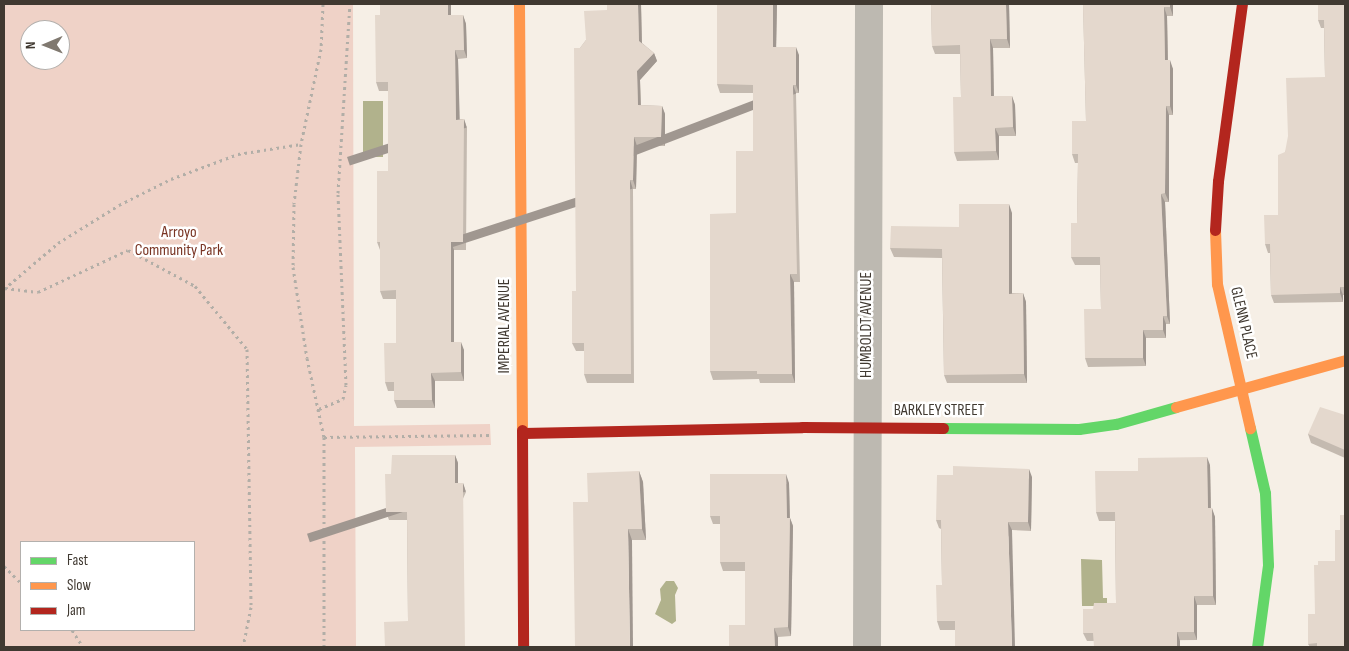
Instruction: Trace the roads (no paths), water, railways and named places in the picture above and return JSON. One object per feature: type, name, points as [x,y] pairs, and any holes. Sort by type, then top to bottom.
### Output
[{"type":"street","name":"IMPERIAL AVENUE","points":[[519,4],[523,647]]},
{"type":"street","name":"HUMBOLDT AVENUE","points":[[868,647],[869,4]]},
{"type":"street","name":"GLENN PLACE","points":[[1242,4],[1218,181],[1215,233],[1217,284],[1265,493],[1268,565],[1257,647]]},
{"type":"street","name":"BARKLEY STREET","points":[[523,433],[867,427],[1079,429],[1116,424],[1345,360]]},
{"type":"park label","name":"Arroyo Community Park","points":[[179,242]]}]
